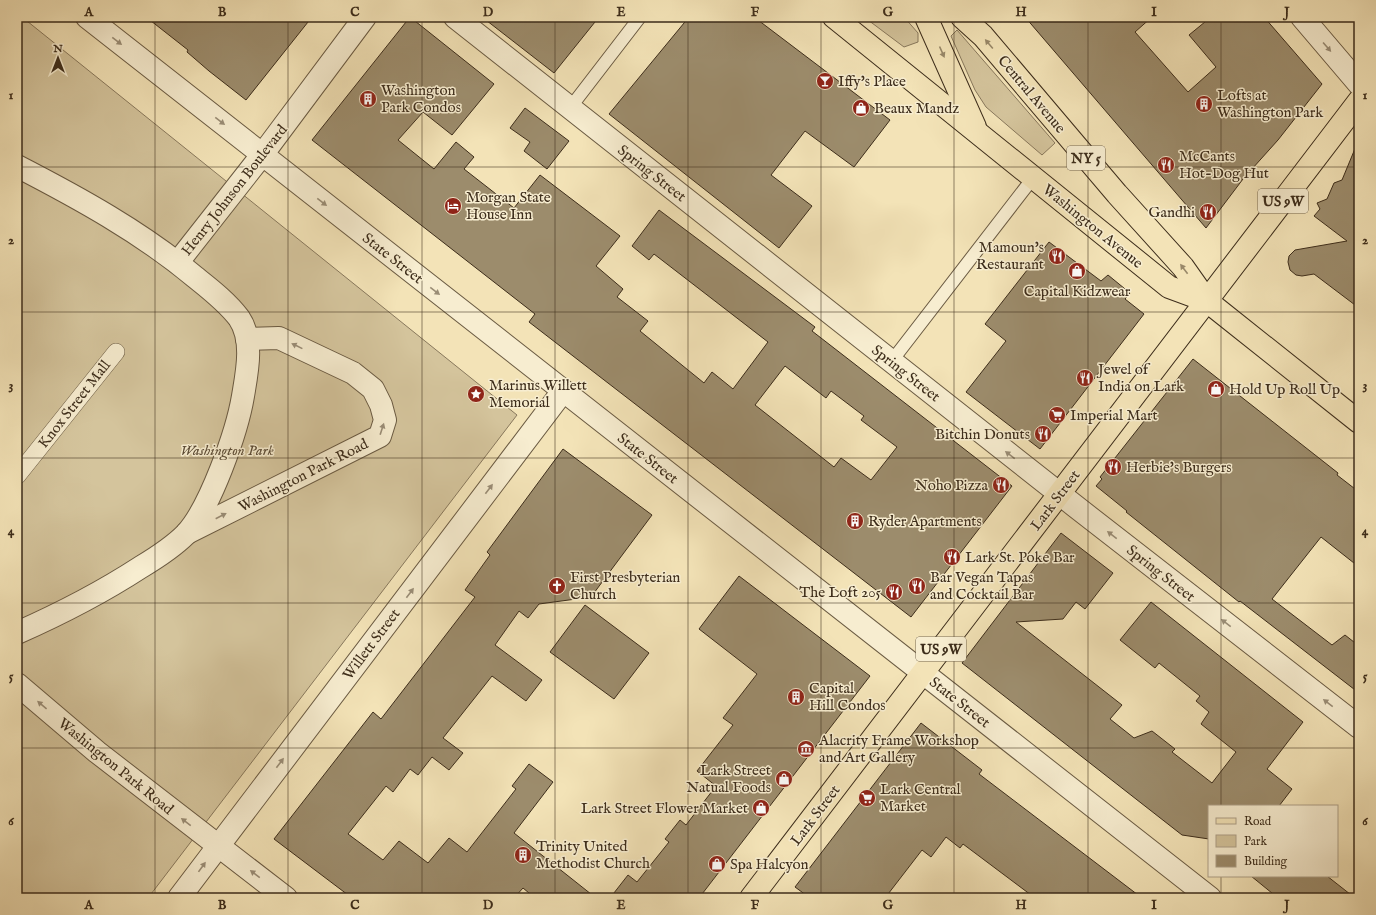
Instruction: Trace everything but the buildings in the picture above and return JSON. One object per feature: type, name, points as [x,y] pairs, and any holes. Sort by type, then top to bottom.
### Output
[{"type":"main road","name":"Washington Avenue","points":[[834,17],[1169,287],[1207,301],[1359,422]]},
{"type":"main road","name":"NY 5","points":[[926,17],[977,131]]},
{"type":"main road","name":"Central Avenue","points":[[962,17],[983,36],[1117,194],[1183,267],[1207,301]]},
{"type":"main road","name":"Lark Street","points":[[751,898],[1359,101]]},
{"type":"street","name":"State Street","points":[[86,17],[1210,898]]},
{"type":"street","name":"Henry Johnson Boulevard","points":[[17,633],[70,609],[162,554],[186,534],[207,502],[231,441],[241,407],[247,375],[247,339],[239,318],[210,289],[178,262],[262,155],[365,17]]},
{"type":"street","name":"Spring Street","points":[[455,17],[891,362],[1359,727]]},
{"type":"street","points":[[1302,17],[1359,84]]},
{"type":"street","points":[[17,166],[93,206],[178,262]]},
{"type":"street","name":"Washington Park Road","points":[[186,534],[380,436],[385,420],[381,406],[373,389],[353,373],[280,338],[247,339]]},
{"type":"street","name":"Knox Street Mall","points":[[17,476],[116,352]]},
{"type":"street","name":"Willett Street","points":[[179,898],[563,391]]},
{"type":"street","name":"Washington Park Road","points":[[17,684],[97,752],[286,898]]},
{"type":"lane","points":[[570,108],[640,17]]},
{"type":"lane","points":[[891,362],[1033,178]]},
{"type":"green space","name":"Washington Park","points":[[17,17],[22,17],[517,415],[148,898],[17,898]]},
{"type":"green space","points":[[864,17],[904,17],[918,33],[918,42],[904,47]]},
{"type":"green space","points":[[957,30],[1055,143],[1042,155],[986,107],[975,90],[951,36]]},
{"type":"place","name":"Iffy's Place","points":[[825,81]]},
{"type":"place","name":"Washington Park Condos","points":[[368,99]]},
{"type":"place","name":"Lofts at Washington Park","points":[[1204,104]]},
{"type":"place","name":"Beaux Mandz","points":[[861,108]]},
{"type":"place","name":"McCants Hot-Dog Hut","points":[[1166,165]]},
{"type":"place","name":"Morgan State House Inn","points":[[453,206]]},
{"type":"place","name":"Gandhi","points":[[1208,212]]},
{"type":"place","name":"Mamoun's Restaurant","points":[[1057,256]]},
{"type":"place","name":"Capital Kidzwear","points":[[1077,271]]},
{"type":"place","name":"Jewel of India on Lark","points":[[1085,378]]},
{"type":"place","name":"Hold Up Roll Up","points":[[1216,389]]},
{"type":"place","name":"Marinus Willett Memorial","points":[[476,394]]},
{"type":"place","name":"Imperial Mart","points":[[1057,415]]},
{"type":"place","name":"Bitchin Donuts","points":[[1043,434]]},
{"type":"place","name":"Herbie's Burgers","points":[[1113,467]]},
{"type":"place","name":"Noho Pizza","points":[[1001,485]]},
{"type":"place","name":"Ryder Apartments","points":[[855,521]]},
{"type":"place","name":"Lark St. Poke Bar","points":[[952,557]]},
{"type":"place","name":"First Presbyterian Church","points":[[557,586]]},
{"type":"place","name":"Bar Vegan Tapas and Cocktail Bar","points":[[917,586]]},
{"type":"place","name":"The Loft 205","points":[[894,592]]},
{"type":"place","name":"Capital Hill Condos","points":[[796,697]]},
{"type":"place","name":"Alacrity Frame Workshop and Art Gallery","points":[[806,749]]},
{"type":"place","name":"Lark Street Natual Foods","points":[[784,779]]},
{"type":"place","name":"Lark Central Market","points":[[867,798]]},
{"type":"place","name":"Lark Street Flower Market","points":[[761,808]]},
{"type":"place","name":"Trinity United Methodist Church","points":[[523,855]]},
{"type":"place","name":"Spa Halcyon","points":[[717,864]]}]
